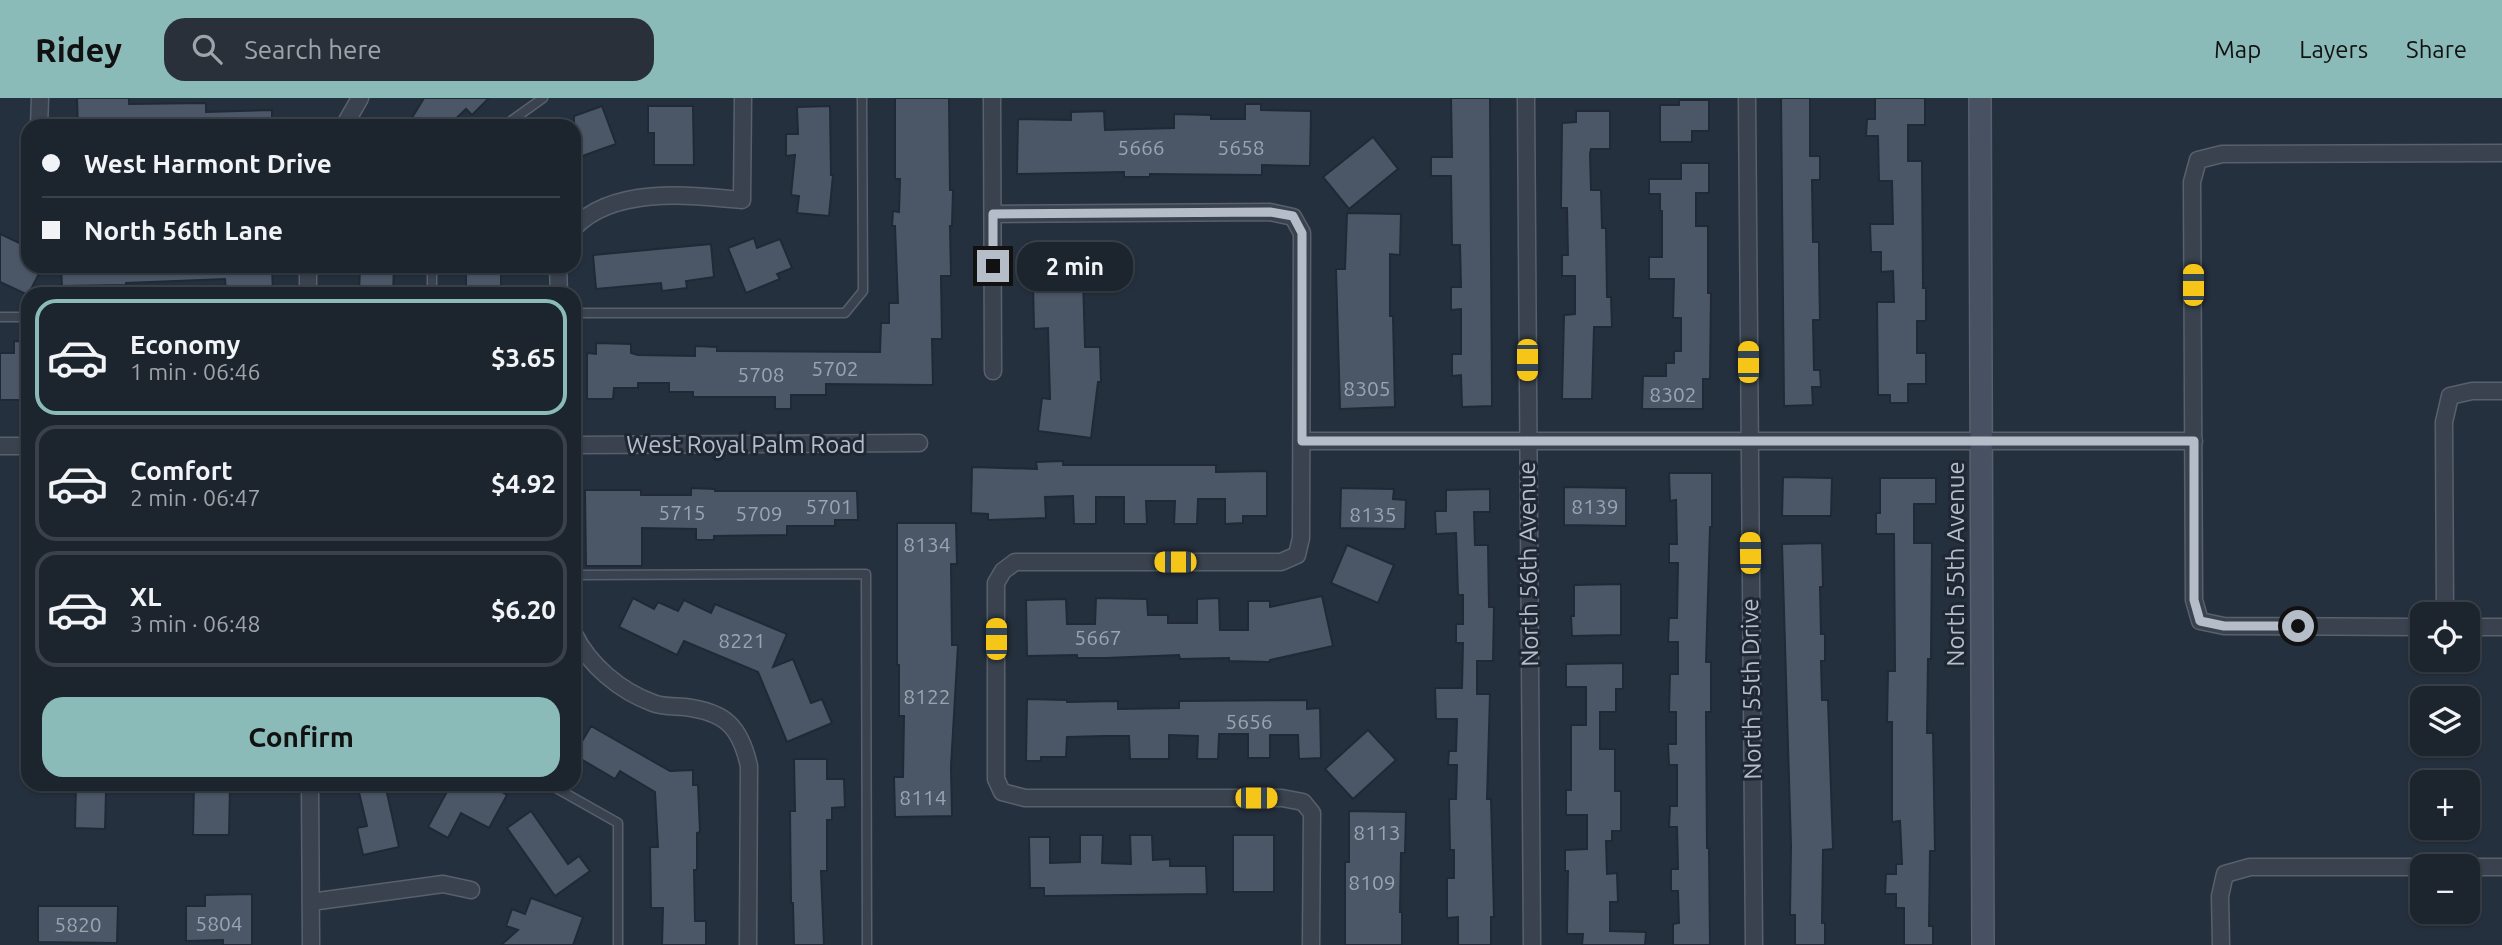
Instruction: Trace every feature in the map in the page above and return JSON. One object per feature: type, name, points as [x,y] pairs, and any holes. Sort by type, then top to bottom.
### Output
[{"type":"street","points":[[39,119],[40,98]]},
{"type":"street","points":[[348,119],[360,98]]},
{"type":"street","points":[[581,220],[619,201],[690,195],[743,200],[743,98]]},
{"type":"street","points":[[992,98],[993,371]]},
{"type":"street","name":"North 56th Avenue","points":[[1526,98],[1532,945]]},
{"type":"street","name":"North 55th Drive","points":[[1747,98],[1754,945]]},
{"type":"street","name":"North 55th Avenue","points":[[1980,98],[1983,945]]},
{"type":"street","points":[[2410,626],[2224,626],[2200,621],[2194,600],[2192,182],[2198,160],[2221,154],[2502,153]]},
{"type":"street","points":[[993,214],[1270,212],[1293,216],[1302,233],[1301,538],[1297,555],[1281,562],[1015,562],[1003,571],[996,583],[996,779],[1002,792],[1025,798],[1282,798],[1303,802],[1312,813],[1311,945]]},
{"type":"street","points":[[2445,602],[2444,422],[2450,397],[2472,391],[2502,391]]},
{"type":"street","points":[[1302,441],[2194,441]]},
{"type":"street","name":"West Royal Palm Road","points":[[581,445],[919,443]]},
{"type":"street","points":[[0,446],[21,446]]},
{"type":"street","points":[[2480,626],[2502,626]]},
{"type":"street","points":[[581,644],[597,667],[624,689],[655,704],[706,710],[730,722],[744,745],[749,766],[748,945]]},
{"type":"street","points":[[310,791],[311,945]]},
{"type":"street","points":[[2221,945],[2220,896],[2225,874],[2250,867],[2410,867]]},
{"type":"street","points":[[2480,867],[2502,867]]},
{"type":"street","points":[[311,902],[443,884],[471,890]]},
{"type":"lane","points":[[514,119],[543,98]]},
{"type":"lane","points":[[581,313],[845,313],[863,291],[862,98]]},
{"type":"lane","points":[[0,317],[21,317]]},
{"type":"lane","points":[[581,575],[866,574],[867,945]]},
{"type":"lane","points":[[561,791],[618,823],[618,945]]},
{"type":"building","points":[[77,98],[129,98],[129,104],[206,103],[206,112],[272,110],[272,119],[78,119]]},
{"type":"building","points":[[424,98],[489,98],[472,115],[466,109],[455,119],[411,119]]},
{"type":"building","points":[[895,98],[949,98],[950,190],[953,190],[950,226],[951,276],[941,276],[942,339],[932,339],[933,385],[826,384],[826,395],[791,395],[791,409],[775,409],[775,397],[693,397],[693,392],[669,392],[669,383],[638,383],[638,388],[614,388],[613,399],[587,399],[587,353],[596,354],[596,343],[631,344],[631,353],[638,355],[695,356],[695,346],[717,347],[717,351],[880,352],[881,323],[889,323],[889,303],[898,303],[895,226],[892,226],[893,211],[899,212],[900,179],[895,179]]},
{"type":"building","points":[[1451,98],[1490,98],[1492,406],[1462,407],[1461,375],[1452,376],[1452,354],[1461,354],[1461,309],[1451,310],[1451,287],[1461,287],[1460,245],[1452,245],[1451,176],[1431,176],[1431,157],[1452,157]]},
{"type":"building","points":[[1781,98],[1810,98],[1810,156],[1820,156],[1820,180],[1812,180],[1813,242],[1819,242],[1820,320],[1813,320],[1814,370],[1820,370],[1821,387],[1812,387],[1813,405],[1784,406]]},
{"type":"building","points":[[1875,98],[1925,98],[1925,125],[1908,125],[1908,161],[1922,161],[1923,288],[1926,288],[1926,321],[1917,321],[1917,353],[1926,353],[1926,384],[1908,384],[1908,403],[1890,403],[1890,395],[1878,395],[1877,302],[1894,302],[1893,271],[1881,272],[1881,252],[1871,252],[1870,224],[1893,224],[1892,181],[1879,181],[1878,136],[1866,136],[1867,119],[1875,119]]},
{"type":"building","points":[[1679,100],[1709,100],[1709,131],[1692,131],[1692,142],[1660,142],[1660,105],[1679,105]]},
{"type":"building","points":[[1245,104],[1261,104],[1261,110],[1311,111],[1310,166],[1262,165],[1262,175],[1150,174],[1150,177],[1124,177],[1124,172],[1017,174],[1018,119],[1071,120],[1071,112],[1104,111],[1105,130],[1174,128],[1174,114],[1211,115],[1211,119],[1245,119]]},
{"type":"building","points":[[602,106],[616,144],[581,156],[581,119],[574,119],[574,116]]},
{"type":"building","points":[[648,106],[693,106],[694,165],[654,165],[654,133],[648,133]]},
{"type":"building","points":[[830,106],[833,175],[829,216],[797,213],[799,196],[791,195],[795,155],[786,156],[786,134],[798,134],[797,107]]},
{"type":"building","points":[[1576,111],[1610,111],[1610,149],[1591,149],[1590,154],[1591,190],[1601,190],[1602,228],[1606,228],[1607,297],[1611,297],[1612,327],[1594,327],[1592,399],[1562,399],[1564,315],[1575,314],[1575,276],[1562,276],[1562,255],[1568,255],[1567,208],[1561,208],[1562,123],[1576,122]]},
{"type":"building","points":[[1373,137],[1398,169],[1349,209],[1323,177]]},
{"type":"building","points":[[1681,163],[1709,163],[1709,193],[1696,193],[1696,226],[1708,226],[1708,293],[1711,293],[1710,379],[1703,379],[1703,409],[1642,409],[1643,376],[1666,376],[1666,363],[1674,363],[1674,351],[1681,351],[1681,318],[1673,318],[1674,279],[1649,279],[1649,257],[1662,257],[1662,211],[1660,194],[1649,194],[1649,179],[1681,179]]},
{"type":"building","points":[[1347,213],[1401,214],[1400,255],[1390,254],[1395,407],[1340,409],[1336,269],[1345,269]]},
{"type":"building","points":[[0,234],[21,244],[21,273],[39,273],[32,287],[21,287],[21,292],[0,282]]},
{"type":"building","points":[[754,238],[757,248],[780,239],[792,268],[777,274],[780,279],[746,293],[728,248]]},
{"type":"building","points":[[1082,241],[1085,347],[1100,347],[1101,382],[1098,382],[1091,438],[1038,431],[1042,398],[1050,399],[1048,328],[1034,329],[1033,283],[1028,283],[1028,242]]},
{"type":"building","points":[[711,244],[714,277],[686,281],[687,288],[662,291],[661,283],[596,289],[593,255]]},
{"type":"building","points":[[61,273],[272,273],[273,287],[226,287],[225,279],[62,286]]},
{"type":"building","points":[[360,273],[394,273],[393,287],[359,287]]},
{"type":"building","points":[[466,273],[501,273],[501,287],[466,287]]},
{"type":"building","points":[[14,341],[21,342],[21,400],[0,400],[0,353],[14,353]]},
{"type":"building","points":[[1063,461],[1063,465],[1216,465],[1216,472],[1267,471],[1267,516],[1243,516],[1243,523],[1225,524],[1225,499],[1198,499],[1197,524],[1174,524],[1175,501],[1146,501],[1147,524],[1124,524],[1124,497],[1096,497],[1096,524],[1074,524],[1073,496],[1045,497],[1046,518],[988,520],[988,514],[971,513],[972,467],[1037,469],[1036,462]]},
{"type":"building","points":[[1669,473],[1712,473],[1706,662],[1711,662],[1711,712],[1706,712],[1710,945],[1673,945],[1673,924],[1679,923],[1678,891],[1671,891],[1671,869],[1678,869],[1677,827],[1669,827],[1670,806],[1677,806],[1677,765],[1669,765],[1668,744],[1676,744],[1676,712],[1669,712],[1670,674],[1678,674],[1678,642],[1668,642],[1669,618],[1677,618],[1678,563],[1669,563],[1669,544],[1677,544],[1676,500],[1670,501]]},
{"type":"building","points":[[1783,477],[1832,478],[1831,516],[1782,516]]},
{"type":"building","points":[[1880,478],[1936,478],[1936,504],[1914,504],[1914,543],[1932,543],[1927,733],[1933,733],[1935,851],[1930,851],[1929,926],[1933,926],[1933,945],[1904,945],[1904,908],[1896,908],[1896,894],[1885,894],[1886,874],[1896,874],[1896,864],[1902,864],[1900,821],[1892,822],[1892,722],[1887,722],[1888,671],[1895,671],[1894,534],[1876,534],[1876,513],[1880,513]]},
{"type":"building","points":[[1564,487],[1626,488],[1626,526],[1564,525]]},
{"type":"building","points":[[691,488],[715,491],[857,491],[858,520],[835,520],[835,526],[787,526],[787,535],[714,536],[714,540],[696,540],[696,529],[642,528],[642,566],[586,566],[585,490],[641,490],[641,495],[691,495]]},
{"type":"building","points":[[1341,488],[1394,489],[1393,499],[1406,500],[1405,529],[1340,528]]},
{"type":"building","points":[[1490,489],[1490,512],[1474,512],[1475,545],[1488,545],[1489,607],[1494,607],[1493,661],[1477,661],[1477,694],[1490,694],[1487,799],[1491,799],[1494,917],[1491,917],[1491,945],[1458,945],[1458,917],[1447,918],[1447,878],[1454,878],[1454,850],[1450,850],[1449,799],[1456,799],[1457,765],[1448,765],[1449,751],[1456,751],[1457,719],[1436,719],[1435,688],[1462,688],[1463,643],[1456,643],[1456,624],[1463,624],[1463,595],[1458,595],[1456,533],[1436,534],[1435,511],[1446,511],[1446,490]]},
{"type":"building","points":[[897,523],[956,523],[957,564],[951,564],[952,645],[958,645],[951,766],[952,816],[895,817],[894,777],[903,777],[904,716],[899,716],[897,665]]},
{"type":"building","points":[[1822,543],[1821,634],[1825,634],[1825,661],[1821,661],[1822,700],[1828,700],[1833,849],[1823,850],[1822,923],[1825,923],[1825,945],[1795,945],[1795,915],[1790,915],[1791,846],[1782,544]]},
{"type":"building","points":[[1347,545],[1394,565],[1378,603],[1331,583]]},
{"type":"building","points":[[1621,584],[1621,635],[1572,636],[1574,585]]},
{"type":"building","points":[[1322,596],[1333,646],[1270,662],[1229,661],[1229,658],[1180,659],[1179,655],[1105,658],[1077,658],[1077,655],[1027,656],[1026,600],[1066,599],[1067,624],[1095,624],[1096,598],[1147,599],[1148,615],[1168,615],[1168,623],[1197,623],[1197,599],[1219,598],[1220,630],[1248,630],[1248,601],[1270,601],[1270,607]]},
{"type":"building","points":[[633,598],[654,609],[658,602],[678,611],[684,600],[711,613],[715,604],[787,634],[773,667],[793,659],[811,703],[822,699],[832,723],[787,742],[758,672],[684,641],[677,655],[619,627]]},
{"type":"building","points":[[1623,663],[1623,689],[1616,689],[1616,712],[1600,712],[1600,749],[1615,749],[1615,791],[1621,791],[1621,831],[1612,831],[1612,841],[1606,841],[1607,874],[1617,873],[1618,902],[1610,902],[1610,931],[1646,932],[1645,945],[1582,945],[1583,934],[1567,934],[1568,871],[1565,871],[1565,850],[1587,849],[1587,815],[1566,815],[1566,790],[1571,790],[1571,725],[1586,725],[1586,687],[1566,687],[1566,664]]},
{"type":"building","points":[[1027,699],[1067,702],[1118,701],[1118,709],[1179,708],[1179,701],[1307,700],[1307,709],[1320,708],[1321,758],[1299,759],[1298,735],[1270,735],[1270,758],[1248,758],[1248,734],[1219,734],[1218,759],[1197,759],[1198,736],[1169,735],[1169,759],[1130,759],[1129,736],[1104,736],[1067,737],[1066,757],[1041,757],[1041,761],[1026,761]]},
{"type":"building","points":[[591,726],[670,771],[693,770],[693,785],[698,785],[700,832],[697,833],[697,870],[694,870],[695,921],[706,921],[706,945],[662,945],[663,908],[651,908],[650,847],[658,847],[655,792],[620,771],[615,779],[581,759],[581,743]]},
{"type":"building","points":[[1368,730],[1396,760],[1353,799],[1325,769]]},
{"type":"building","points":[[794,759],[827,759],[827,779],[844,779],[845,807],[832,808],[832,820],[827,820],[827,871],[821,871],[824,945],[794,945],[790,811],[795,811]]},
{"type":"building","points":[[76,791],[106,792],[105,829],[75,828]]},
{"type":"building","points":[[194,791],[230,791],[229,835],[193,835]]},
{"type":"building","points":[[359,791],[387,791],[399,847],[363,855],[357,828],[367,826]]},
{"type":"building","points":[[447,791],[500,791],[507,795],[489,828],[461,813],[448,838],[428,827]]},
{"type":"building","points":[[531,811],[568,864],[579,856],[590,871],[555,896],[507,828]]},
{"type":"building","points":[[1349,811],[1406,812],[1405,853],[1401,853],[1402,945],[1345,945],[1345,862],[1349,862]]},
{"type":"building","points":[[1080,835],[1103,835],[1102,863],[1131,864],[1130,835],[1152,835],[1153,860],[1170,859],[1170,866],[1206,866],[1207,894],[1044,896],[1044,888],[1030,888],[1029,837],[1050,837],[1050,863],[1080,862]]},
{"type":"building","points":[[1233,835],[1274,835],[1274,892],[1233,892]]},
{"type":"building","points":[[252,894],[252,945],[223,945],[223,940],[186,941],[186,906],[205,906],[205,895]]},
{"type":"building","points":[[531,898],[583,917],[573,945],[501,945],[518,930],[506,926],[512,909],[525,914]]},
{"type":"building","points":[[38,906],[118,906],[117,943],[38,942]]},
{"type":"route","points":[[993,266],[993,214],[1270,212],[1293,216],[1302,233],[1302,441],[2194,441],[2194,600],[2200,621],[2224,626],[2298,626]]}]
